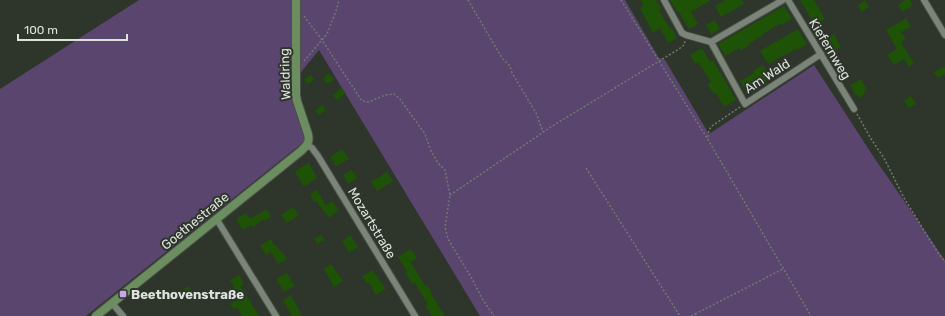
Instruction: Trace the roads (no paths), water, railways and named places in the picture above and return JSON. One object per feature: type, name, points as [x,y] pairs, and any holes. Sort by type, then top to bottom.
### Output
[{"type":"street","points":[[664,0],[682,33],[711,42],[783,0]]},
{"type":"street","name":"Kiefernweg","points":[[788,0],[854,109]]},
{"type":"street","points":[[924,0],[945,35]]},
{"type":"street","name":"Waldring","points":[[296,3],[296,96],[308,134],[309,139],[307,145]]},
{"type":"street","name":"Am Wald","points":[[711,42],[745,104],[820,54]]},
{"type":"street","name":"Goethestraße","points":[[96,316],[307,145]]},
{"type":"street","name":"Mozartstraße","points":[[307,145],[312,148],[318,156],[414,316]]},
{"type":"street","points":[[216,219],[276,316]]},
{"type":"street","points":[[112,303],[123,316]]},
{"type":"place","name":"Beethovenstraße","points":[[123,294]]}]
